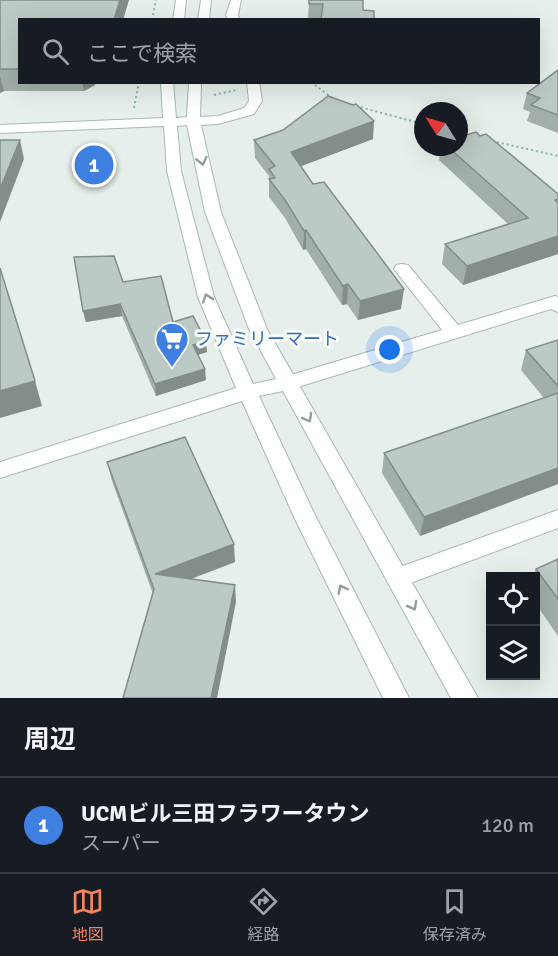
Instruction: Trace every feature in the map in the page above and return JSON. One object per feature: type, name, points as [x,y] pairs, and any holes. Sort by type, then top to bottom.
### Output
[{"type":"street","points":[[178,18],[181,0]]},
{"type":"street","points":[[203,18],[206,0]]},
{"type":"street","points":[[233,18],[236,0]]},
{"type":"street","points":[[167,84],[174,171],[206,297],[246,392],[305,517],[396,698]]},
{"type":"street","points":[[0,129],[218,120],[250,111],[256,105],[254,84]]},
{"type":"street","points":[[194,91],[193,120],[213,212],[258,329],[465,698]]},
{"type":"street","points":[[402,269],[454,333]]},
{"type":"street","points":[[0,470],[246,392],[288,383],[555,302],[558,306]]},
{"type":"street","points":[[397,578],[558,519]]},
{"type":"path","points":[[152,18],[156,0]]},
{"type":"path","points":[[134,110],[139,84]]},
{"type":"path","points":[[194,91],[254,84]]},
{"type":"path","points":[[313,84],[335,99]]},
{"type":"path","points":[[353,105],[414,121]]},
{"type":"path","points":[[468,134],[558,156]]},
{"type":"building","points":[[0,0],[120,0],[115,18],[18,18],[18,69],[0,69]]},
{"type":"building","points":[[309,0],[363,0],[363,10],[374,11],[374,18],[321,18],[323,4],[309,4]]},
{"type":"building","points":[[558,70],[558,115],[531,105],[540,98],[527,93]]},
{"type":"building","points":[[328,96],[356,104],[374,121],[291,152],[313,184],[324,182],[404,289],[360,301],[348,284],[343,286],[269,179],[275,178],[269,169],[275,166],[254,140],[283,130]]},
{"type":"building","points":[[476,132],[480,136],[486,134],[558,194],[558,199],[555,200],[558,203],[558,236],[467,266],[445,244],[528,218],[458,156],[468,156],[468,134]]},
{"type":"building","points":[[0,140],[20,140],[0,189]]},
{"type":"building","points":[[114,256],[123,282],[161,276],[173,322],[193,316],[206,341],[193,345],[205,369],[155,384],[120,304],[83,311],[74,257]]},
{"type":"building","points":[[0,268],[35,381],[0,391]]},
{"type":"building","points":[[558,340],[558,386],[526,350]]},
{"type":"building","points":[[558,393],[558,468],[424,517],[384,453]]},
{"type":"building","points":[[185,437],[234,544],[155,574],[235,585],[211,698],[123,698],[154,589],[107,462]]},
{"type":"building","points":[[558,559],[558,599],[540,572],[536,569]]},
{"type":"place","name":"UCMビル三田フラワータウン","points":[[94,165]]},
{"type":"place","name":"ファミリーマート","points":[[172,368]]}]
